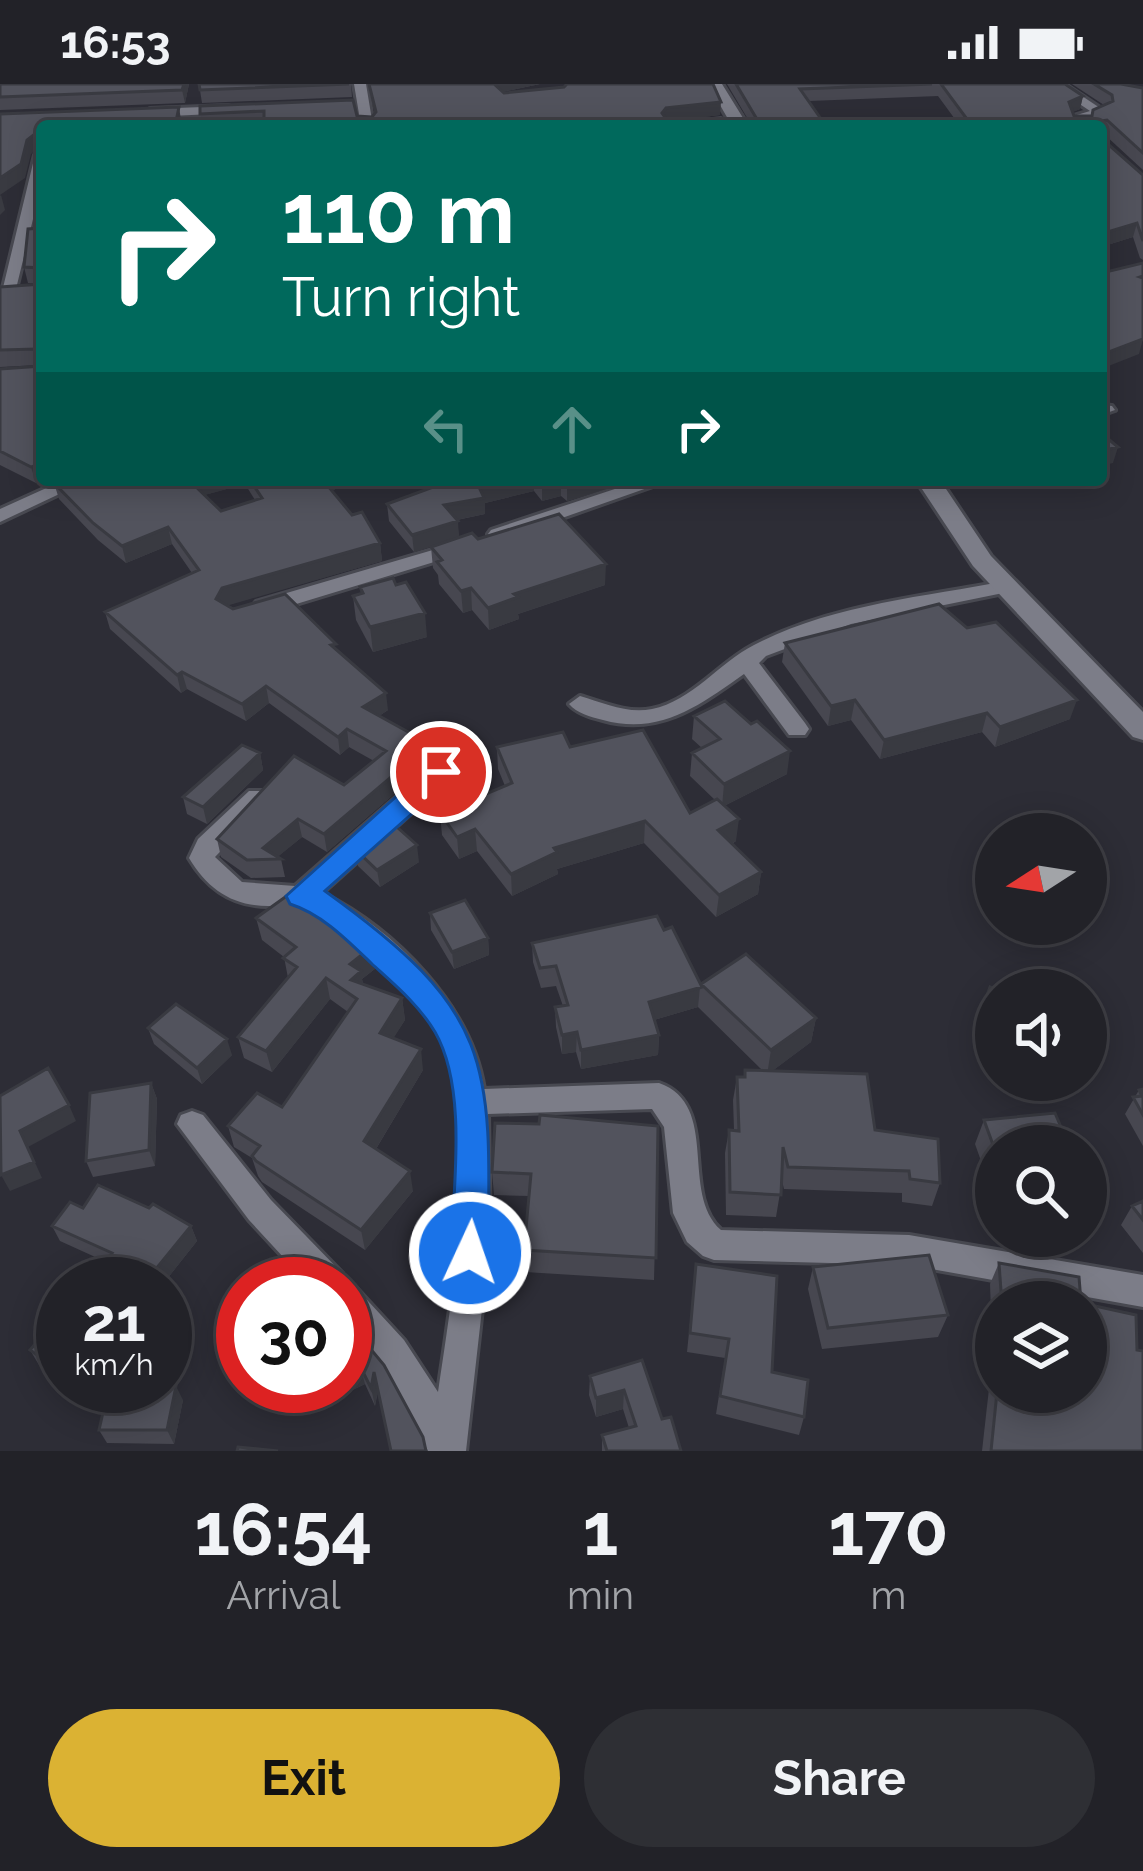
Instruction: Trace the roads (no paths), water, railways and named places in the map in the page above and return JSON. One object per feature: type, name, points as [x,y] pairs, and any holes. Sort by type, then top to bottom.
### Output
[{"type":"main road","points":[[702,84],[720,120]]},
{"type":"main road","points":[[715,84],[736,120]]},
{"type":"main road","points":[[932,486],[966,540],[1006,587],[1143,730]]},
{"type":"main road","points":[[953,486],[1021,577],[1143,700]]},
{"type":"street","points":[[360,84],[366,120]]},
{"type":"street","points":[[1056,84],[1100,112],[1077,120]]},
{"type":"street","points":[[341,105],[364,104]]},
{"type":"street","points":[[131,114],[252,110]]},
{"type":"street","points":[[210,120],[215,111]]},
{"type":"street","points":[[10,293],[36,181]]},
{"type":"street","points":[[0,516],[66,486]]},
{"type":"street","points":[[235,615],[441,555],[643,486]]},
{"type":"street","points":[[0,496],[20,506]]},
{"type":"street","points":[[580,704],[610,717],[646,722],[673,710],[758,651],[796,634],[846,618],[1006,587]]},
{"type":"street","points":[[747,662],[797,729]]},
{"type":"street","points":[[301,896],[441,772]]},
{"type":"street","points":[[281,774],[207,846],[202,858],[232,889],[255,899],[316,899],[424,993],[452,1030],[470,1102],[471,1235],[447,1451]]},
{"type":"street","points":[[470,1102],[659,1096],[670,1103],[676,1119],[688,1212],[699,1236],[714,1245],[909,1250],[1143,1291]]},
{"type":"street","points":[[192,1124],[260,1210],[304,1257]]},
{"type":"street","points":[[372,1329],[405,1365],[447,1451]]}]
